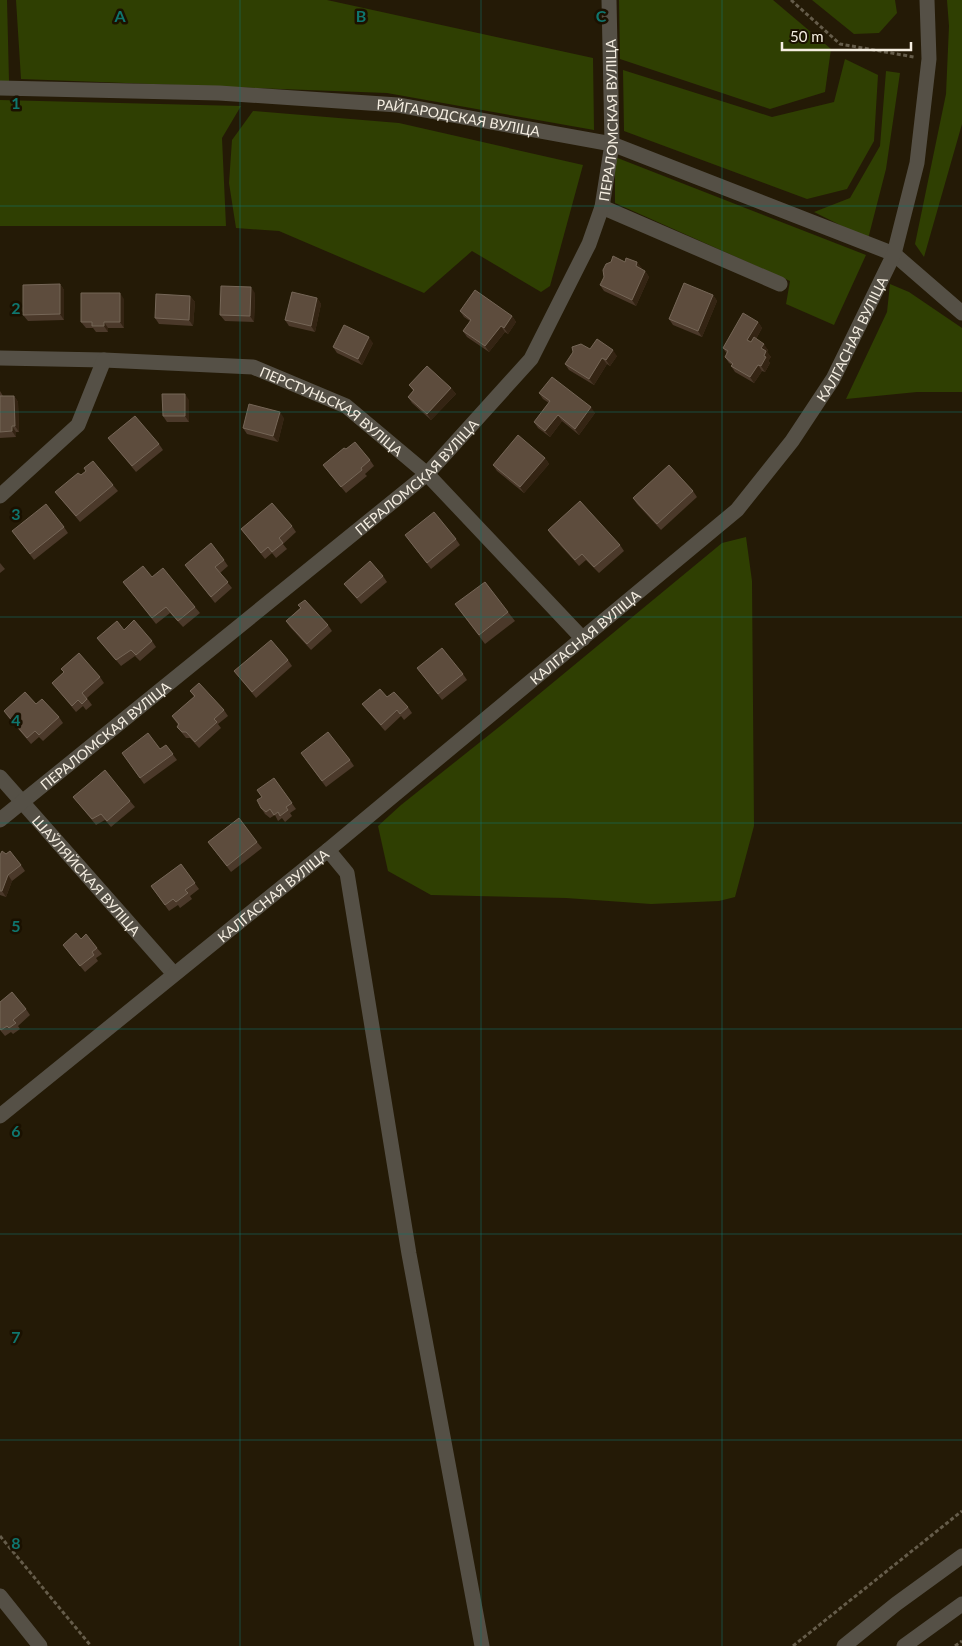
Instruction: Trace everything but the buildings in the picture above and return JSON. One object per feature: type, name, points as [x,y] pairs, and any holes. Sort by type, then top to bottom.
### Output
[{"type":"street","name":"ПЕРАЛОМСКАЯ ВУЛІЦА","points":[[0,820],[427,474],[532,359],[589,244],[602,207],[612,144],[608,0]]},
{"type":"street","name":"КАЛГАСНАЯ ВУЛІЦА","points":[[0,1116],[328,850],[737,510],[792,441],[833,379],[894,254],[917,163],[929,59],[926,0]]},
{"type":"street","name":"РАЙГАРОДСКАЯ ВУЛІЦА","points":[[0,88],[219,93],[398,105],[612,144],[894,254],[962,313]]},
{"type":"street","points":[[602,207],[780,284]]},
{"type":"street","name":"ПЕРСТУНЬСКАЯ ВУЛІЦА","points":[[0,358],[104,360],[253,367],[346,406],[427,474],[583,639]]},
{"type":"street","points":[[0,496],[78,424],[104,360]]},
{"type":"street","name":"ШАЎЛЯЙСКАЯ ВУЛІЦА","points":[[0,777],[174,974]]},
{"type":"street","points":[[328,850],[347,874],[409,1254],[482,1646]]},
{"type":"street","points":[[844,1646],[896,1604],[962,1556]]},
{"type":"street","points":[[0,1596],[40,1646]]},
{"type":"street","points":[[904,1646],[962,1604]]},
{"type":"path","points":[[792,0],[840,44],[929,59]]},
{"type":"path","points":[[792,1646],[962,1511]]},
{"type":"path","points":[[0,1536],[90,1646]]},
{"type":"path","points":[[955,1646],[962,1640]]},
{"type":"green space","points":[[0,0],[7,0],[9,81],[0,81]]},
{"type":"green space","points":[[16,0],[327,0],[593,58],[594,130],[387,93],[21,79]]},
{"type":"green space","points":[[619,0],[773,0],[831,49],[825,92],[770,109],[620,59]]},
{"type":"green space","points":[[812,0],[895,0],[897,13],[879,33],[854,34]]},
{"type":"green space","points":[[947,0],[962,0],[962,124],[924,257],[915,244],[946,94],[949,26]]},
{"type":"green space","points":[[845,59],[878,75],[874,141],[847,189],[807,199],[624,131],[623,70],[772,117],[834,102]]},
{"type":"green space","points":[[886,71],[900,73],[886,169],[868,239],[814,212],[850,198],[880,146]]},
{"type":"green space","points":[[0,100],[241,106],[222,138],[226,226],[0,226]]},
{"type":"green space","points":[[253,111],[399,123],[583,165],[550,286],[541,292],[472,251],[424,293],[279,231],[236,228],[229,183],[232,140]]},
{"type":"green space","points":[[615,157],[866,255],[834,325],[786,304],[790,281],[615,203]]},
{"type":"green space","points":[[890,284],[909,292],[962,328],[962,392],[917,392],[846,399],[887,312]]},
{"type":"green space","points":[[746,537],[752,581],[754,826],[735,897],[719,901],[651,904],[566,898],[431,895],[388,871],[378,826],[401,805],[504,723],[722,543]]}]
